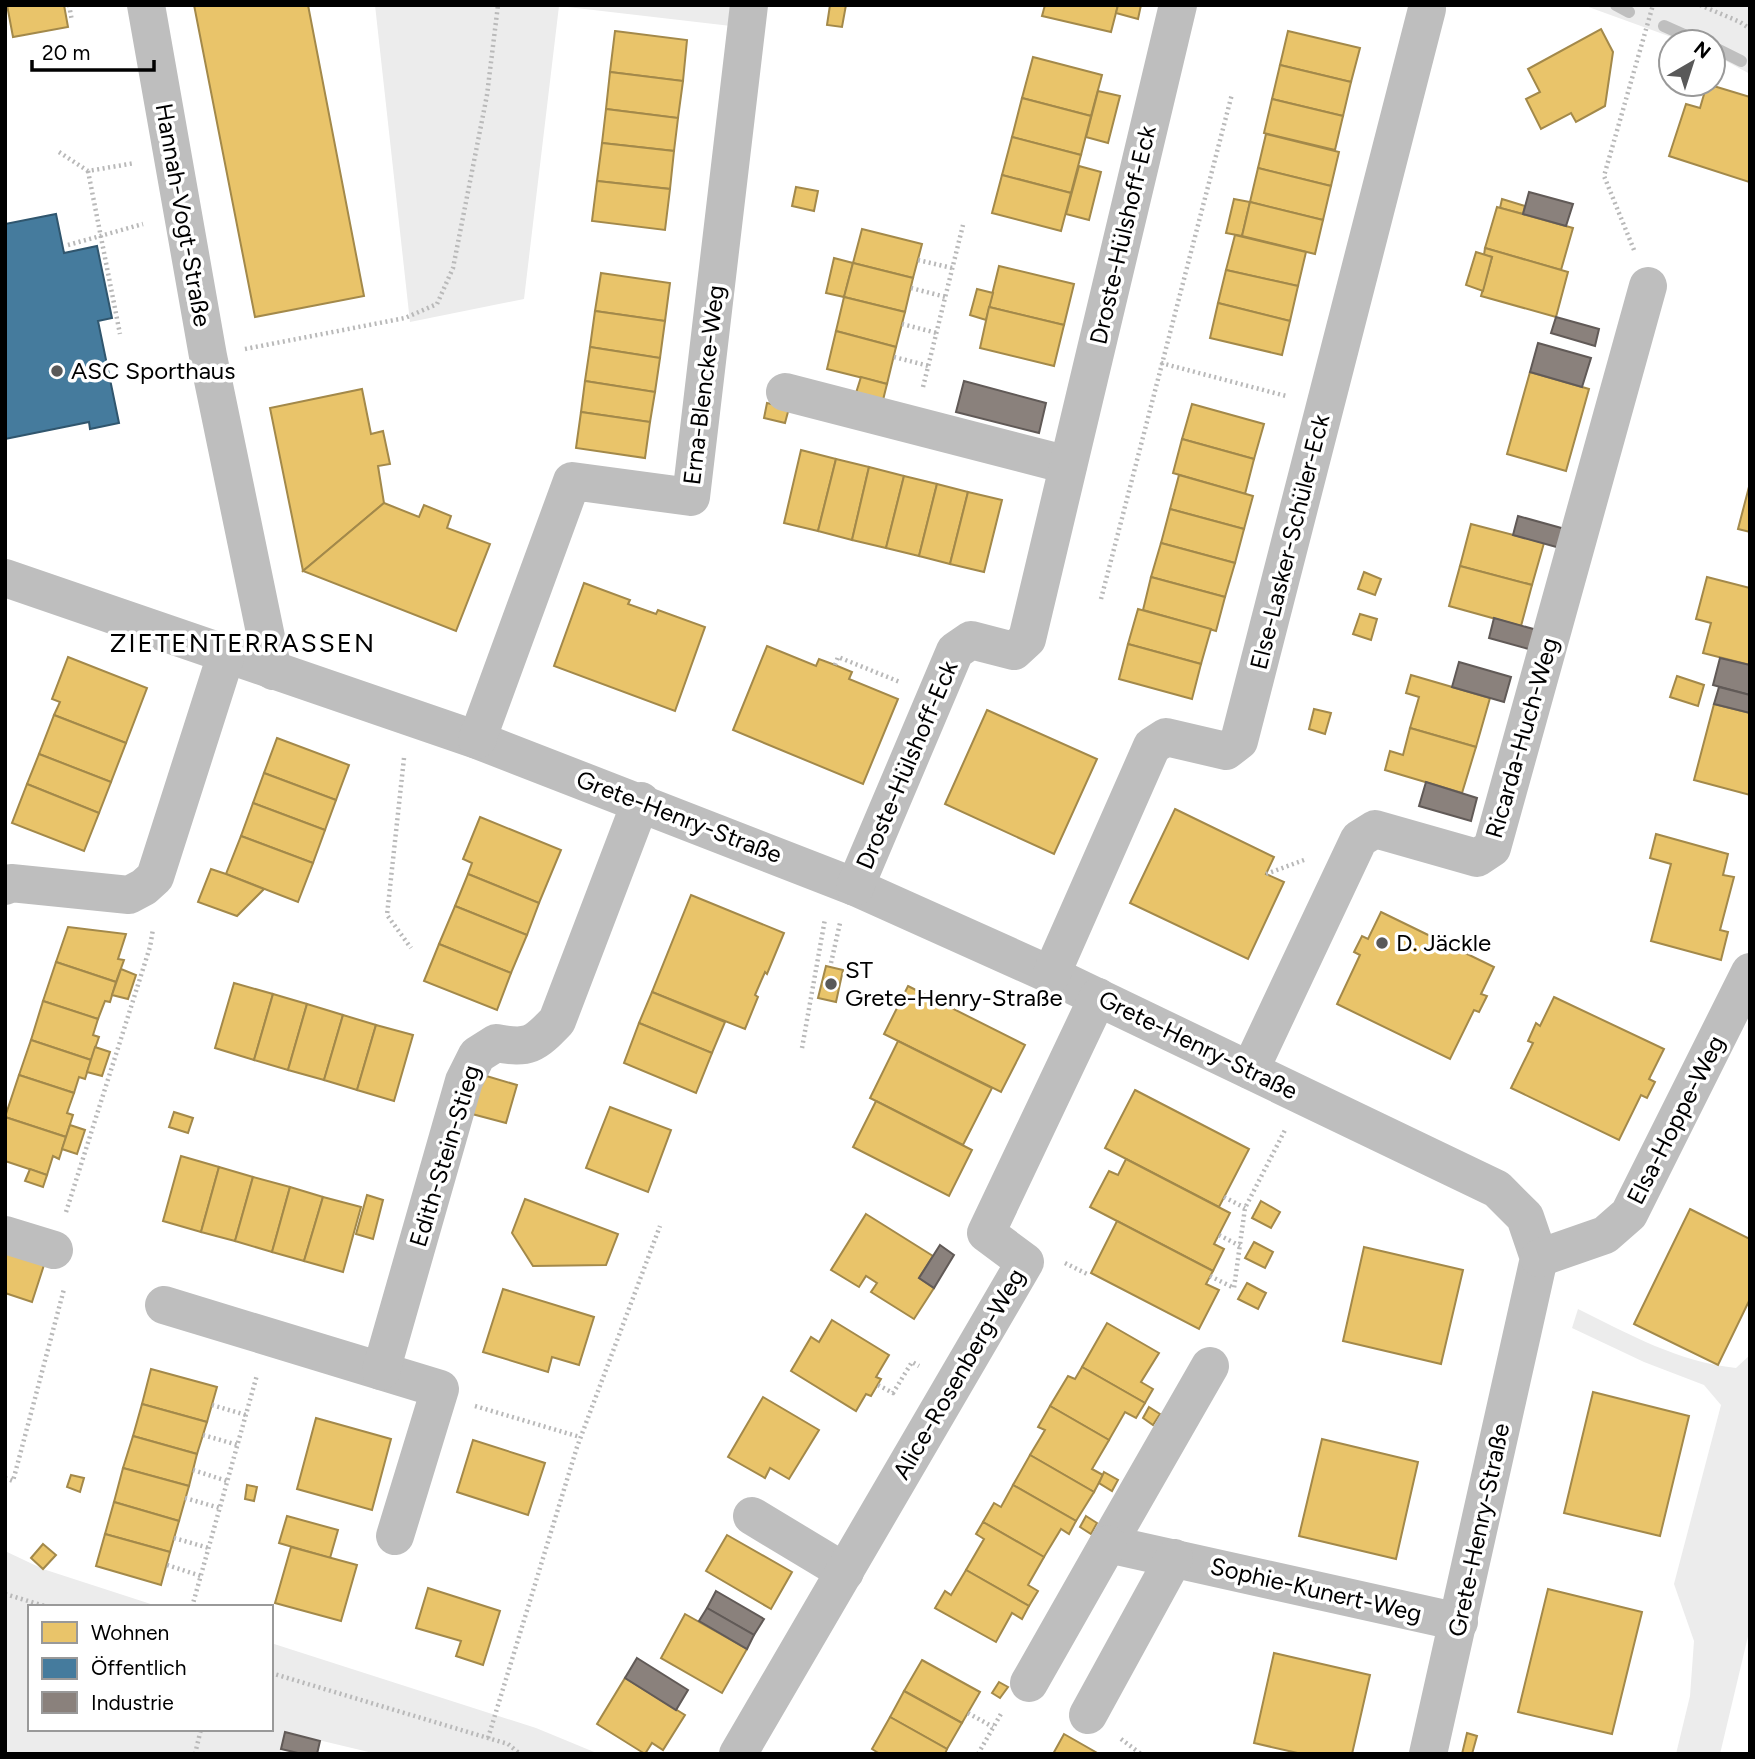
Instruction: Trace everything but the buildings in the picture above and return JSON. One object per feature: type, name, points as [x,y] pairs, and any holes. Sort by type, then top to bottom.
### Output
[{"type":"street","name":"Hannah-Vogt-Straße","points":[[146,5],[208,356],[273,671]]},
{"type":"street","name":"Erna-Blencke-Weg","points":[[477,740],[572,481],[691,497],[748,5]]},
{"type":"street","name":"Droste-Hülshoff-Eck","points":[[855,887],[955,651],[971,640],[1014,650],[1027,639],[1178,5]]},
{"type":"street","name":"Else-Lasker-Schüler-Eck","points":[[1051,975],[1152,747],[1166,737],[1226,751],[1239,741],[1427,9]]},
{"type":"street","name":"Ricarda-Huch-Weg","points":[[1250,1070],[1359,839],[1375,829],[1477,858],[1492,848],[1648,286]]},
{"type":"street","points":[[786,392],[1068,465]]},
{"type":"street","name":"Grete-Henry-Straße","points":[[5,578],[477,740],[855,887],[1098,997],[1497,1189],[1525,1217],[1539,1258],[1428,1754]]},
{"type":"street","points":[[5,886],[10,883],[129,895],[155,877],[226,655]]},
{"type":"street","name":"Edith-Stein-Stieg","points":[[381,1371],[464,1081],[477,1055],[496,1043],[521,1047],[539,1040],[557,1021],[641,802]]},
{"type":"street","name":"Elsa-Hoppe-Weg","points":[[1539,1258],[1605,1236],[1629,1214],[1750,972]]},
{"type":"street","name":"Alice-Rosenberg-Weg","points":[[738,1754],[1025,1262],[986,1233],[1098,997]]},
{"type":"street","points":[[5,1235],[54,1250]]},
{"type":"street","points":[[164,1306],[440,1389],[396,1536]]},
{"type":"street","points":[[1029,1683],[1210,1366]]},
{"type":"street","points":[[752,1516],[845,1572]]},
{"type":"street","name":"Sophie-Kunert-Weg","points":[[1108,1544],[1459,1622]]},
{"type":"street","points":[[1088,1716],[1174,1558]]},
{"type":"path","points":[[69,5],[72,21]]},
{"type":"path","points":[[208,356],[405,318],[437,304],[453,268],[487,94],[498,5]]},
{"type":"path","points":[[1648,286],[1604,176],[1653,5]]},
{"type":"path","points":[[1700,5],[1750,29]]},
{"type":"path","points":[[1101,599],[1231,94]]},
{"type":"path","points":[[59,152],[88,171],[119,166]]},
{"type":"path","points":[[88,171],[120,334]]},
{"type":"path","points":[[914,425],[963,225]]},
{"type":"path","points":[[68,245],[137,226]]},
{"type":"path","points":[[918,260],[953,268]]},
{"type":"path","points":[[911,288],[946,297]]},
{"type":"path","points":[[902,324],[937,333]]},
{"type":"path","points":[[894,358],[929,366]]},
{"type":"path","points":[[1161,363],[1324,407]]},
{"type":"path","points":[[835,665],[838,657],[936,697]]},
{"type":"path","points":[[408,715],[387,915],[411,948]]},
{"type":"path","points":[[5,1478],[13,1480],[68,1276],[54,1250],[150,947],[155,919]]},
{"type":"path","points":[[802,1048],[824,919],[839,925]]},
{"type":"path","points":[[1210,1276],[1234,1288],[1245,1209],[1303,1095]]},
{"type":"path","points":[[1224,1197],[1245,1209]]},
{"type":"path","points":[[488,1738],[580,1437],[660,1226]]},
{"type":"path","points":[[1219,1235],[1240,1246]]},
{"type":"path","points":[[1059,1260],[1088,1275]]},
{"type":"path","points":[[193,1605],[268,1337]]},
{"type":"path","points":[[877,1385],[892,1394],[912,1362]]},
{"type":"path","points":[[440,1389],[456,1400],[580,1437]]},
{"type":"path","points":[[212,1405],[246,1415]]},
{"type":"path","points":[[203,1435],[238,1445]]},
{"type":"path","points":[[193,1471],[228,1480]]},
{"type":"path","points":[[185,1499],[220,1508]]},
{"type":"path","points":[[174,1538],[209,1548]]},
{"type":"path","points":[[167,1565],[201,1576]]},
{"type":"path","points":[[5,1594],[41,1605]]},
{"type":"path","points":[[273,1674],[508,1744],[520,1754]]},
{"type":"path","points":[[968,1713],[993,1727]]},
{"type":"path","points":[[195,1754],[201,1731]]},
{"type":"shaded area","points":[[375,5],[732,5],[731,26],[559,6],[524,299],[410,322]]},
{"type":"shaded area","points":[[1583,5],[1750,5],[1750,74],[1727,62],[1727,28],[1657,28],[1657,32]]},
{"type":"shaded area","points":[[1578,1309],[1654,1346],[1694,1360],[1736,1368],[1750,1355],[1750,1628],[1720,1754],[1676,1754],[1690,1696],[1694,1641],[1674,1584],[1721,1405],[1704,1385],[1644,1362],[1572,1328]]},
{"type":"shaded area","points":[[5,1551],[43,1569],[154,1605],[28,1605],[28,1731],[273,1731],[273,1644],[536,1728],[599,1754],[377,1754],[285,1732],[280,1754],[5,1754]]},
{"type":"waterway","points":[[1616,5],[1629,12]]},
{"type":"waterway","points":[[1664,26],[1668,28]]},
{"type":"waterway","points":[[1727,54],[1741,61]]},
{"type":"place","name":"ASC Sporthaus","points":[[57,371]]},
{"type":"place","name":"D. Jäckle","points":[[1382,943]]},
{"type":"place","name":"ST Grete-Henry-Straße","points":[[831,984]]},
{"type":"district","name":"ZIETENTERRASSEN","points":[[243,643]]}]
